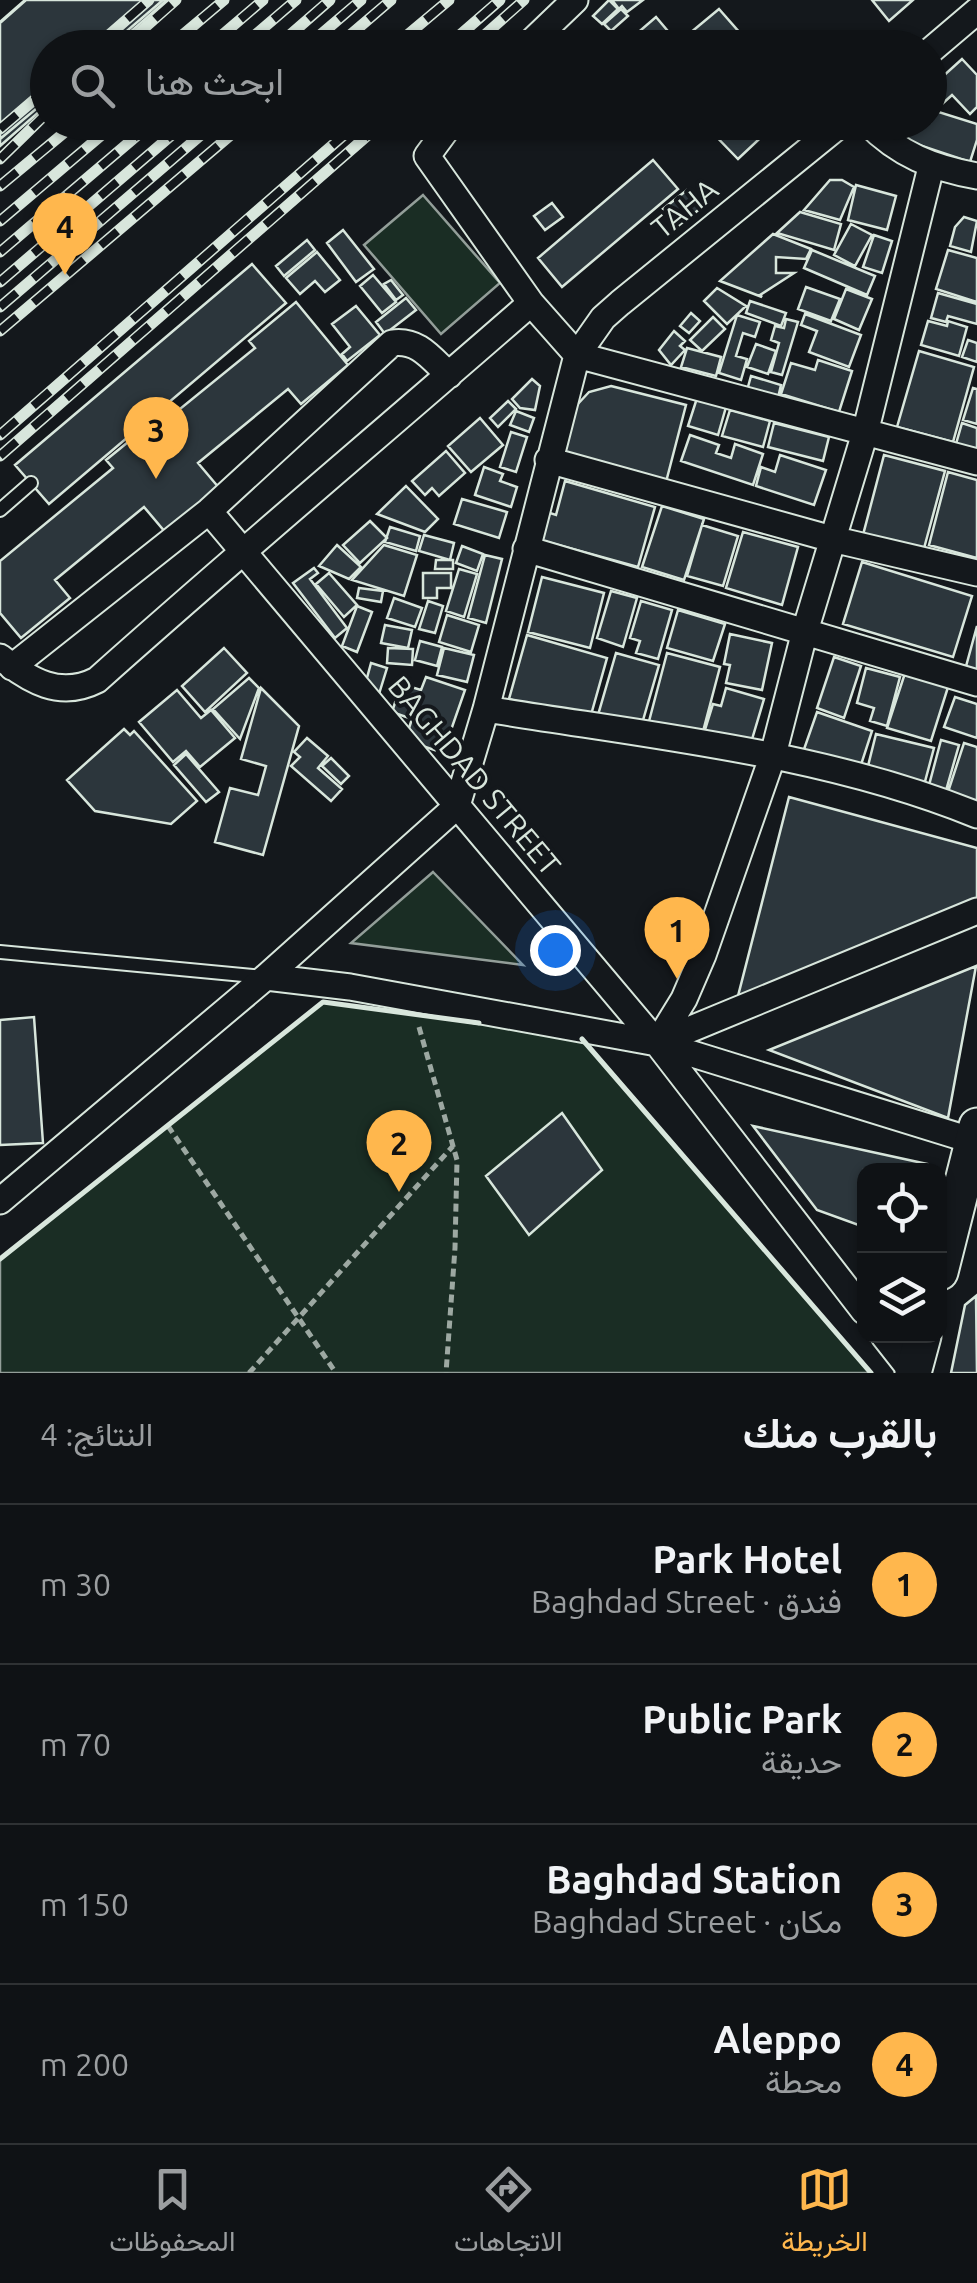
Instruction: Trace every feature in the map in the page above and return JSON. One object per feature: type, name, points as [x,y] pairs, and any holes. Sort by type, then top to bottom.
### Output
[{"type":"main road","points":[[945,1253],[976,1136]]},
{"type":"main road","points":[[913,1373],[921,1343]]},
{"type":"street","points":[[544,30],[575,0]]},
{"type":"street","points":[[947,36],[977,11]]},
{"type":"street","points":[[439,140],[428,156],[531,303],[577,355],[977,462]]},
{"type":"street","name":"TAHA","points":[[577,355],[602,318],[821,140]]},
{"type":"street","points":[[884,140],[931,167],[977,176]]},
{"type":"street","points":[[658,1043],[703,956],[773,755],[804,631],[865,433],[931,167]]},
{"type":"street","points":[[449,375],[419,346],[392,343],[209,511],[6,662],[39,684],[60,690],[81,688],[97,680],[241,551],[449,375],[531,303]]},
{"type":"street","points":[[0,1201],[266,977],[457,806],[486,710],[577,355]]},
{"type":"street","points":[[548,460],[832,539],[977,573]]},
{"type":"street","name":"BAGHDAD STREET","points":[[209,511],[658,1043],[857,1302]]},
{"type":"street","points":[[526,549],[977,684]]},
{"type":"street","points":[[486,710],[773,755],[918,791],[977,815]]},
{"type":"street","points":[[658,1043],[977,912]]},
{"type":"street","points":[[266,977],[350,987],[658,1043],[976,1136]]},
{"type":"street","points":[[889,1343],[913,1373]]},
{"type":"lane","points":[[0,510],[31,483]]},
{"type":"lane","points":[[0,952],[266,977]]},
{"type":"path","points":[[416,1014],[457,1160],[456,1248],[446,1373]]},
{"type":"path","points":[[168,1126],[336,1373]]},
{"type":"path","points":[[249,1373],[453,1146]]},
{"type":"green space","points":[[423,195],[500,283],[441,334],[364,245]]},
{"type":"green space","points":[[433,872],[523,965],[351,943]]},
{"type":"green space","points":[[323,1002],[582,1038],[871,1373],[0,1373],[0,1259]]},
{"type":"building","points":[[25,0],[163,0],[128,30],[30,30],[30,114],[0,139],[0,22]]},
{"type":"building","points":[[26,0],[167,0],[133,30],[30,30],[30,120],[0,146],[0,23]]},
{"type":"building","points":[[609,0],[618,9],[602,24],[593,16]]},
{"type":"building","points":[[612,0],[643,0],[627,12]]},
{"type":"building","points":[[872,0],[913,0],[889,21]]},
{"type":"building","points":[[621,9],[628,16],[612,30],[604,24]]},
{"type":"building","points":[[719,9],[737,30],[694,30]]},
{"type":"building","points":[[656,17],[667,30],[641,30]]},
{"type":"building","points":[[962,59],[977,75],[977,107],[970,114],[952,95],[947,100],[947,73]]},
{"type":"building","points":[[947,115],[977,124],[970,162],[907,141],[947,140]]},
{"type":"building","points":[[720,140],[758,140],[738,159]]},
{"type":"building","points":[[653,160],[678,189],[562,287],[538,258]]},
{"type":"building","points":[[830,180],[842,180],[854,187],[840,220],[804,210]]},
{"type":"building","points":[[856,185],[896,196],[887,230],[848,220]]},
{"type":"building","points":[[687,190],[701,208],[678,226],[663,209]]},
{"type":"building","points":[[552,203],[563,217],[545,230],[534,216]]},
{"type":"building","points":[[800,212],[841,224],[834,250],[777,233]]},
{"type":"building","points":[[964,217],[977,221],[971,252],[950,246],[955,227]]},
{"type":"building","points":[[851,224],[872,235],[855,266],[834,255]]},
{"type":"building","points":[[343,230],[374,269],[356,282],[327,243]]},
{"type":"building","points":[[773,234],[811,249],[806,259],[776,257],[776,273],[794,273],[762,297],[720,281]]},
{"type":"building","points":[[874,235],[892,241],[882,273],[863,267]]},
{"type":"building","points":[[307,240],[315,250],[284,276],[276,266]]},
{"type":"building","points":[[812,250],[875,276],[867,295],[804,268]]},
{"type":"building","points":[[948,250],[977,258],[977,302],[936,289]]},
{"type":"building","points":[[317,252],[340,280],[325,292],[315,281],[300,294],[286,278]]},
{"type":"building","points":[[252,264],[286,303],[49,504],[15,465]]},
{"type":"building","points":[[373,275],[396,302],[382,313],[360,286]]},
{"type":"building","points":[[391,280],[403,295],[396,300],[384,284]]},
{"type":"building","points":[[806,287],[840,299],[831,321],[798,309]]},
{"type":"building","points":[[717,288],[746,306],[727,324],[704,301]]},
{"type":"building","points":[[846,289],[872,299],[859,330],[834,319]]},
{"type":"building","points":[[938,293],[977,304],[977,324],[948,316],[946,322],[931,318]]},
{"type":"building","points":[[406,298],[416,310],[385,334],[376,322]]},
{"type":"building","points":[[750,301],[786,313],[781,326],[746,313]]},
{"type":"building","points":[[296,302],[348,365],[301,404],[288,389],[198,463],[220,489],[166,533],[144,507],[55,580],[70,598],[21,638],[0,613],[0,561],[113,468],[106,460],[160,416],[164,422],[255,348],[249,341]]},
{"type":"building","points":[[356,306],[380,335],[347,361],[342,354],[350,347],[332,324]]},
{"type":"building","points":[[691,313],[700,321],[689,333],[680,326]]},
{"type":"building","points":[[805,314],[861,335],[849,367],[809,352],[817,331],[801,325]]},
{"type":"building","points":[[737,315],[760,322],[755,337],[743,333],[736,356],[747,359],[741,380],[719,373]]},
{"type":"building","points":[[713,317],[725,329],[702,351],[690,340]]},
{"type":"building","points":[[786,319],[798,322],[782,375],[771,372],[779,343],[771,340],[775,326],[784,328]]},
{"type":"building","points":[[928,321],[947,326],[948,321],[967,327],[959,356],[921,345]]},
{"type":"building","points":[[674,331],[685,341],[680,346],[685,350],[671,365],[659,350]]},
{"type":"building","points":[[968,340],[977,343],[977,362],[962,357]]},
{"type":"building","points":[[756,344],[776,351],[768,374],[747,367]]},
{"type":"building","points":[[687,348],[721,357],[716,376],[681,367]]},
{"type":"building","points":[[919,351],[974,367],[953,442],[897,427]]},
{"type":"building","points":[[818,360],[852,371],[839,412],[781,394],[791,363],[815,370]]},
{"type":"building","points":[[751,376],[781,385],[777,402],[746,394]]},
{"type":"building","points":[[532,379],[540,386],[535,410],[520,408],[512,399]]},
{"type":"building","points":[[611,386],[686,405],[666,482],[563,455],[576,406],[589,392]]},
{"type":"building","points":[[973,388],[977,389],[977,424],[963,420]]},
{"type":"building","points":[[697,398],[726,407],[718,435],[688,426]]},
{"type":"building","points":[[508,401],[516,409],[498,427],[490,418]]},
{"type":"building","points":[[730,410],[770,421],[763,447],[722,436]]},
{"type":"building","points":[[516,411],[534,418],[529,432],[510,425]]},
{"type":"building","points":[[480,418],[503,445],[471,472],[448,446]]},
{"type":"building","points":[[774,423],[829,437],[823,461],[768,447]]},
{"type":"building","points":[[962,423],[977,428],[977,450],[956,444]]},
{"type":"building","points":[[511,432],[527,437],[516,472],[500,467]]},
{"type":"building","points":[[690,435],[719,445],[716,453],[731,458],[735,444],[763,454],[753,485],[681,461]]},
{"type":"building","points":[[446,451],[465,473],[439,496],[432,488],[425,495],[412,481]]},
{"type":"building","points":[[780,455],[826,470],[814,505],[756,486],[761,467],[775,472]]},
{"type":"building","points":[[884,455],[945,471],[923,552],[863,535]]},
{"type":"building","points":[[484,467],[503,474],[500,481],[517,487],[511,507],[475,495]]},
{"type":"building","points":[[948,472],[977,480],[977,558],[929,545]]},
{"type":"building","points":[[565,481],[655,507],[638,567],[540,540],[547,512],[556,515]]},
{"type":"building","points":[[406,486],[438,519],[425,532],[377,514]]},
{"type":"building","points":[[462,499],[507,512],[499,538],[454,524]]},
{"type":"building","points":[[662,506],[704,519],[684,580],[642,567]]},
{"type":"building","points":[[370,521],[387,538],[360,563],[343,545]]},
{"type":"building","points":[[702,525],[738,536],[723,586],[687,576]]},
{"type":"building","points":[[390,527],[420,536],[416,551],[385,542]]},
{"type":"building","points":[[743,532],[798,547],[782,605],[726,588]]},
{"type":"building","points":[[424,535],[454,543],[450,560],[419,551]]},
{"type":"building","points":[[337,545],[361,567],[349,579],[319,566]]},
{"type":"building","points":[[384,545],[417,555],[404,596],[352,580]]},
{"type":"building","points":[[462,546],[483,554],[477,571],[456,563]]},
{"type":"building","points":[[485,555],[502,559],[486,623],[468,618]]},
{"type":"building","points":[[436,560],[453,560],[453,569],[435,569]]},
{"type":"building","points":[[862,562],[972,596],[953,657],[843,624]]},
{"type":"building","points":[[314,568],[318,573],[310,579],[347,628],[335,638],[293,583]]},
{"type":"building","points":[[459,569],[477,574],[464,617],[446,611]]},
{"type":"building","points":[[329,573],[357,605],[344,617],[316,584]]},
{"type":"building","points":[[423,573],[451,573],[451,588],[437,588],[437,598],[423,598]]},
{"type":"building","points":[[542,577],[604,593],[590,648],[528,632]]},
{"type":"building","points":[[359,588],[383,591],[381,602],[357,598]]},
{"type":"building","points":[[611,591],[637,598],[623,647],[597,638]]},
{"type":"building","points":[[394,598],[422,608],[415,627],[387,618]]},
{"type":"building","points":[[428,601],[443,606],[435,633],[419,629]]},
{"type":"building","points":[[641,601],[672,610],[658,659],[636,653],[640,641],[630,638]]},
{"type":"building","points":[[357,606],[372,612],[357,652],[342,646]]},
{"type":"building","points":[[678,610],[725,624],[713,661],[667,648]]},
{"type":"building","points":[[447,615],[479,625],[471,652],[439,642]]},
{"type":"building","points":[[385,625],[412,630],[408,648],[381,643]]},
{"type":"building","points":[[977,626],[977,673],[965,670]]},
{"type":"building","points":[[730,634],[772,643],[762,690],[726,683],[730,665],[724,664]]},
{"type":"building","points":[[527,635],[607,658],[589,722],[509,699]]},
{"type":"building","points":[[420,641],[442,647],[437,666],[415,660]]},
{"type":"building","points":[[224,648],[247,673],[205,712],[182,686]]},
{"type":"building","points":[[388,648],[413,649],[412,665],[387,663]]},
{"type":"building","points":[[444,648],[474,655],[467,682],[437,675]]},
{"type":"building","points":[[616,653],[659,665],[639,734],[596,722]]},
{"type":"building","points":[[667,653],[720,667],[701,739],[648,725]]},
{"type":"building","points":[[834,657],[861,666],[844,718],[817,708]]},
{"type":"building","points":[[371,663],[387,668],[379,694],[364,689]]},
{"type":"building","points":[[866,668],[900,677],[887,726],[870,721],[874,708],[857,703]]},
{"type":"building","points":[[906,670],[949,684],[931,741],[887,728]]},
{"type":"building","points":[[426,677],[465,690],[443,753],[405,740],[412,719],[392,712],[401,684],[421,690]]},
{"type":"building","points":[[249,678],[259,688],[240,739],[213,709]]},
{"type":"building","points":[[261,688],[299,726],[263,855],[215,842],[230,788],[258,795],[266,766],[241,759]]},
{"type":"building","points":[[726,688],[764,699],[750,746],[704,733],[713,704],[721,706]]},
{"type":"building","points":[[177,690],[201,718],[211,710],[235,738],[200,767],[186,751],[173,762],[139,722]]},
{"type":"building","points":[[955,697],[977,704],[977,738],[944,727]]},
{"type":"building","points":[[817,712],[872,731],[858,774],[802,755]]},
{"type":"building","points":[[124,729],[130,735],[134,731],[197,801],[171,824],[95,811],[67,780]]},
{"type":"building","points":[[876,734],[934,748],[923,789],[866,774]]},
{"type":"building","points":[[307,738],[328,756],[318,768],[342,789],[331,801],[291,766],[300,757],[294,752]]},
{"type":"building","points":[[941,740],[959,745],[945,794],[928,789]]},
{"type":"building","points":[[964,743],[977,747],[977,805],[947,795]]},
{"type":"building","points":[[186,754],[219,792],[206,802],[174,765]]},
{"type":"building","points":[[331,758],[349,776],[341,784],[322,766]]},
{"type":"building","points":[[789,797],[977,848],[977,900],[737,1000]]},
{"type":"building","points":[[976,966],[948,1118],[769,1050]]},
{"type":"building","points":[[34,1017],[43,1143],[0,1145],[0,1020]]},
{"type":"building","points":[[562,1113],[602,1170],[529,1235],[486,1176]]},
{"type":"building","points":[[753,1126],[922,1163],[857,1163],[857,1224],[817,1210]]},
{"type":"building","points":[[976,1296],[977,1373],[951,1373],[965,1305]]},
{"type":"railway","points":[[115,30],[149,0]]},
{"type":"railway","points":[[142,30],[176,0]]},
{"type":"railway","points":[[188,30],[224,0]]},
{"type":"railway","points":[[228,30],[263,0]]},
{"type":"railway","points":[[261,30],[296,0]]},
{"type":"railway","points":[[296,30],[330,0]]},
{"type":"railway","points":[[326,30],[361,0]]},
{"type":"railway","points":[[356,30],[391,0]]},
{"type":"railway","points":[[413,30],[449,0]]},
{"type":"railway","points":[[466,30],[500,0]]},
{"type":"railway","points":[[490,30],[524,0]]},
{"type":"railway","points":[[0,129],[30,103]]},
{"type":"railway","points":[[0,159],[30,130]]},
{"type":"railway","points":[[0,186],[55,140]]},
{"type":"railway","points":[[0,221],[96,140]]},
{"type":"railway","points":[[0,252],[132,140]]},
{"type":"railway","points":[[0,282],[166,140]]},
{"type":"railway","points":[[0,307],[195,140]]},
{"type":"railway","points":[[0,331],[225,140]]},
{"type":"railway","points":[[0,435],[338,140]]},
{"type":"railway","points":[[0,456],[362,140]]},
{"type":"wall","points":[[0,1259],[323,1002],[479,1023]]},
{"type":"wall","points":[[582,1039],[871,1373]]},
{"type":"place","name":"Aleppo","points":[[65,275]]},
{"type":"place","name":"Baghdad Station","points":[[156,479]]},
{"type":"place","name":"Park Hotel","points":[[677,979]]},
{"type":"place","name":"Public Park","points":[[399,1192]]}]
